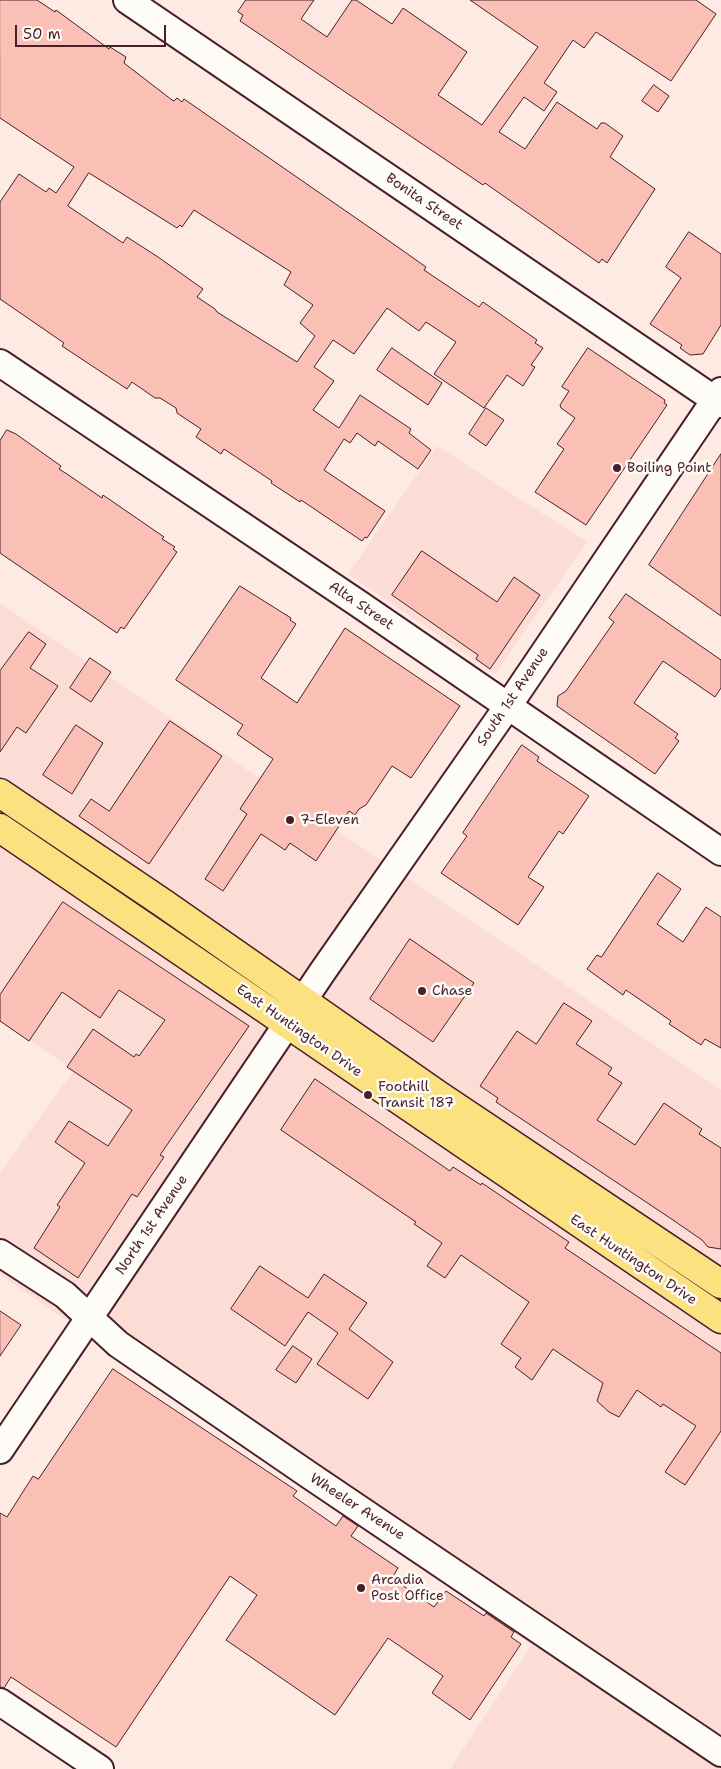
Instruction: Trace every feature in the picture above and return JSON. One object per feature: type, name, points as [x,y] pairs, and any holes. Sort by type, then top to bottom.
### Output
[{"type":"main road","name":"East Huntington Drive","points":[[0,793],[304,1000],[438,1095],[721,1284]]},
{"type":"main road","name":"East Huntington Drive","points":[[0,828],[721,1319]]},
{"type":"street","name":"Bonita Street","points":[[127,0],[719,398]]},
{"type":"street","name":"Alta Street","points":[[0,363],[721,852]]},
{"type":"street","name":"South 1st Avenue","points":[[304,1000],[719,398]]},
{"type":"street","name":"North 1st Avenue","points":[[0,1450],[304,1000]]},
{"type":"street","name":"Wheeler Avenue","points":[[0,1253],[65,1295],[118,1344],[308,1476],[721,1753]]},
{"type":"street","points":[[0,1702],[100,1769]]},
{"type":"shaded area","points":[[437,446],[587,542],[495,674],[348,574]]},
{"type":"shaded area","points":[[0,603],[721,1090],[721,1769],[450,1769],[532,1645],[0,1274],[0,1173],[74,1070],[0,1021]]},
{"type":"building","points":[[0,0],[37,0],[55,12],[56,10],[109,49],[110,47],[126,57],[124,63],[172,100],[174,101],[177,98],[182,102],[184,99],[426,267],[424,270],[479,307],[483,302],[537,340],[535,343],[543,348],[531,365],[535,367],[523,386],[507,375],[484,408],[434,374],[456,342],[426,322],[419,331],[387,308],[354,354],[333,340],[314,367],[334,381],[313,410],[339,428],[360,395],[411,429],[409,433],[431,450],[418,469],[378,441],[375,446],[357,433],[350,443],[344,439],[324,470],[385,511],[367,538],[365,537],[362,541],[301,500],[300,502],[271,483],[272,481],[224,449],[221,454],[196,437],[201,429],[177,413],[176,408],[160,398],[155,398],[132,382],[127,389],[62,346],[64,343],[0,299],[0,202],[19,174],[46,192],[49,188],[56,193],[74,167],[0,118]],"holes":[[[89,173],[177,228],[180,225],[182,227],[194,210],[291,272],[284,285],[313,305],[300,323],[315,336],[297,362],[217,312],[197,297],[203,289],[158,257],[127,237],[123,243],[68,206]]]},
{"type":"building","points":[[246,0],[314,0],[301,19],[327,37],[352,0],[356,0],[392,24],[403,8],[467,52],[438,95],[482,125],[538,47],[470,0],[696,0],[716,14],[671,81],[596,32],[584,48],[573,40],[544,83],[557,92],[544,111],[524,97],[499,132],[525,149],[557,102],[597,129],[601,123],[605,123],[623,136],[610,157],[655,189],[607,263],[602,259],[599,263],[485,183],[483,185],[240,21],[243,15],[238,12]]},
{"type":"building","points":[[654,85],[669,96],[658,112],[642,101]]},
{"type":"building","points":[[689,232],[721,254],[721,325],[703,354],[690,355],[680,348],[682,345],[650,324],[681,278],[666,267]]},
{"type":"building","points":[[392,348],[442,383],[428,405],[377,370]]},
{"type":"building","points":[[588,348],[665,400],[664,403],[667,405],[586,525],[535,492],[564,449],[557,444],[575,418],[561,408],[560,405],[569,391],[562,387]]},
{"type":"building","points":[[486,408],[504,420],[486,446],[469,434]]},
{"type":"building","points":[[7,430],[16,434],[61,466],[59,469],[102,498],[103,495],[164,537],[162,539],[175,547],[173,549],[177,552],[124,629],[121,627],[117,633],[0,553],[0,441]]},
{"type":"building","points":[[721,454],[721,616],[649,565]]},
{"type":"building","points":[[422,551],[497,602],[514,577],[540,595],[490,669],[476,659],[478,655],[392,595]]},
{"type":"building","points":[[240,586],[291,618],[290,620],[296,624],[261,678],[297,703],[345,628],[460,706],[411,778],[392,766],[366,805],[359,809],[355,815],[349,811],[316,861],[290,843],[285,850],[261,834],[223,891],[205,879],[247,814],[240,809],[273,759],[237,734],[243,725],[176,680]]},
{"type":"building","points":[[626,594],[721,660],[721,688],[715,697],[663,661],[634,703],[678,734],[675,738],[679,741],[655,774],[557,706],[558,696],[566,691],[614,622],[609,618]]},
{"type":"building","points":[[29,632],[46,644],[30,668],[58,686],[26,733],[17,727],[0,752],[0,671]]},
{"type":"building","points":[[90,658],[111,672],[91,702],[70,688]]},
{"type":"building","points":[[170,721],[222,756],[149,864],[79,816],[91,799],[109,811]]},
{"type":"building","points":[[76,725],[103,743],[72,794],[43,775]]},
{"type":"building","points":[[522,745],[539,757],[537,761],[589,796],[563,834],[559,831],[528,877],[544,887],[518,925],[441,873],[467,836],[463,833]]},
{"type":"building","points":[[658,873],[681,889],[657,924],[683,942],[706,907],[721,917],[721,1048],[705,1039],[701,1045],[669,1024],[671,1021],[626,990],[623,995],[587,969],[597,955],[601,957]]},
{"type":"building","points":[[63,902],[249,1026],[160,1155],[164,1157],[137,1197],[132,1194],[78,1278],[34,1248],[60,1207],[57,1205],[85,1163],[55,1142],[69,1121],[108,1146],[132,1110],[67,1067],[93,1029],[134,1057],[136,1054],[139,1056],[165,1020],[119,990],[100,1018],[62,992],[29,1041],[0,1021],[0,995]]},
{"type":"building","points":[[410,939],[474,983],[433,1042],[370,999]]},
{"type":"building","points":[[564,1003],[592,1021],[576,1044],[612,1068],[608,1074],[622,1083],[597,1120],[635,1145],[664,1103],[702,1129],[699,1134],[721,1148],[721,1249],[708,1247],[702,1240],[670,1218],[496,1102],[498,1098],[480,1086],[517,1031],[536,1044]]},
{"type":"building","points":[[315,1079],[450,1171],[453,1167],[481,1185],[482,1183],[569,1242],[565,1248],[721,1353],[721,1431],[685,1485],[665,1472],[696,1426],[663,1404],[661,1407],[637,1390],[619,1417],[609,1412],[597,1401],[603,1383],[553,1349],[532,1380],[515,1367],[521,1358],[501,1344],[529,1302],[461,1255],[445,1278],[427,1266],[442,1243],[414,1224],[416,1222],[281,1130]]},
{"type":"building","points":[[260,1266],[308,1298],[324,1274],[367,1303],[349,1329],[393,1362],[368,1399],[317,1364],[338,1333],[308,1312],[285,1346],[231,1309]]},
{"type":"building","points":[[0,1311],[21,1325],[0,1356]]},
{"type":"building","points":[[293,1346],[312,1359],[296,1383],[276,1370]]},
{"type":"building","points":[[113,1369],[297,1491],[293,1496],[336,1526],[343,1516],[358,1526],[351,1536],[398,1568],[392,1578],[434,1607],[446,1591],[484,1616],[486,1613],[514,1632],[511,1637],[521,1644],[470,1720],[432,1693],[443,1676],[388,1638],[335,1715],[226,1640],[257,1595],[230,1576],[116,1747],[11,1677],[4,1688],[0,1687],[0,1513],[7,1517],[33,1476],[38,1479]]},
{"type":"place","name":"Boiling Point","points":[[617,468]]},
{"type":"place","name":"7-Eleven","points":[[290,820]]},
{"type":"place","name":"Chase","points":[[422,991]]},
{"type":"place","name":"Foothill Transit 187","points":[[368,1095]]},
{"type":"place","name":"Arcadia Post Office","points":[[361,1588]]}]
